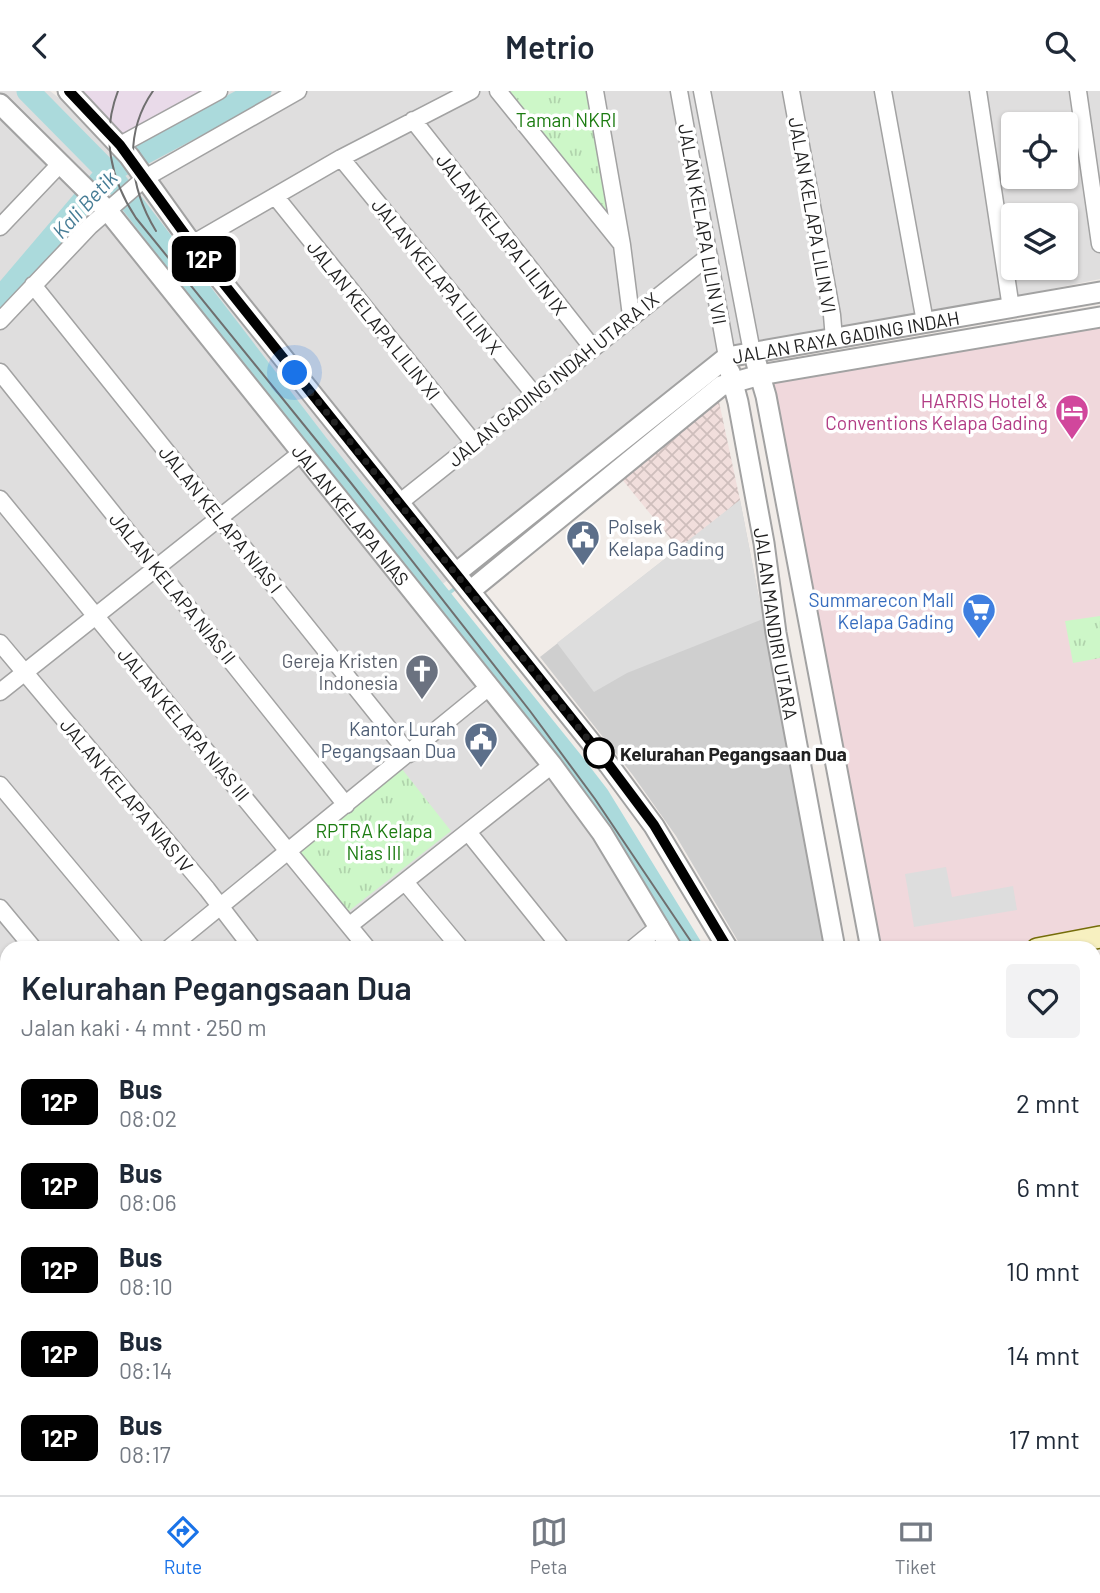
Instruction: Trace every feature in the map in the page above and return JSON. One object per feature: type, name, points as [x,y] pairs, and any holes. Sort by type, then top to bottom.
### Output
[{"type":"main road","points":[[1079,941],[1100,937]]},
{"type":"street","points":[[68,91],[124,150],[139,181],[609,765],[654,825],[723,941]]},
{"type":"street","points":[[124,150],[219,91]]},
{"type":"street","points":[[0,321],[106,206],[139,181],[298,91]]},
{"type":"street","points":[[192,244],[341,158],[471,91]]},
{"type":"street","points":[[498,91],[622,245]]},
{"type":"street","points":[[595,91],[622,245],[631,316]]},
{"type":"street","name":"JALAN KELAPA LILIN VII","points":[[679,91],[727,358]]},
{"type":"street","name":"JALAN KELAPA LILIN VII","points":[[702,91],[752,352]]},
{"type":"street","name":"JALAN KELAPA LILIN VI","points":[[791,91],[832,315],[834,339]]},
{"type":"street","points":[[883,91],[925,322]]},
{"type":"street","points":[[978,91],[1012,308]]},
{"type":"street","points":[[1078,91],[1100,244]]},
{"type":"street","name":"JALAN KELAPA NIAS","points":[[0,104],[106,206],[552,765],[602,833],[668,941]]},
{"type":"street","name":"JALAN KELAPA LILIN IX","points":[[413,120],[592,347]]},
{"type":"street","name":"JALAN KELAPA LILIN X","points":[[341,158],[534,394]]},
{"type":"street","points":[[0,227],[60,164]]},
{"type":"street","name":"JALAN KELAPA LILIN XI","points":[[275,196],[474,443]]},
{"type":"street","name":"JALAN GADING INDAH UTARA IX","points":[[398,503],[709,256]]},
{"type":"street","name":"JALAN KELAPA NIAS I","points":[[33,285],[409,754]]},
{"type":"street","name":"JALAN RAYA GADING INDAH","points":[[456,573],[727,358],[1100,292]]},
{"type":"street","name":"JALAN RAYA GADING INDAH","points":[[470,591],[721,386],[760,375],[1100,317]]},
{"type":"street","name":"JALAN MANDIRI UTARA","points":[[752,352],[766,396],[870,941]]},
{"type":"street","name":"JALAN MANDIRI UTARA","points":[[727,358],[738,403],[772,594],[774,619],[834,941]]},
{"type":"street","name":"JALAN KELAPA NIAS II","points":[[0,372],[346,805]]},
{"type":"street","points":[[0,692],[301,453]]},
{"type":"street","name":"JALAN KELAPA NIAS III","points":[[0,499],[362,941]]},
{"type":"street","points":[[772,594],[777,597],[791,595],[803,589]]},
{"type":"street","points":[[774,619],[794,613],[808,613]]},
{"type":"street","name":"JALAN KELAPA NIAS IV","points":[[0,643],[247,941]]},
{"type":"street","points":[[178,941],[489,687]]},
{"type":"street","points":[[350,925],[552,765]]},
{"type":"street","points":[[0,785],[130,941]]},
{"type":"street","points":[[468,832],[556,941]]},
{"type":"street","points":[[405,882],[454,941]]},
{"type":"street","points":[[0,908],[27,941]]},
{"type":"street","points":[[642,941],[660,926]]},
{"type":"shaded area","points":[[0,91],[50,91],[120,145],[231,91],[1100,91],[1100,279],[743,352],[414,606],[598,843],[658,941],[0,941]]},
{"type":"shaded area","points":[[69,91],[228,91],[120,144]]},
{"type":"shaded area","points":[[1100,324],[1100,929],[1029,941],[881,941],[773,380]]},
{"type":"shaded area","points":[[718,397],[740,500],[679,549],[621,478]]},
{"type":"shaded area","points":[[740,500],[823,941],[738,941],[676,836],[632,774],[540,657]]},
{"type":"shaded area","points":[[740,500],[763,619],[627,673],[594,692],[557,643]]},
{"type":"shaded area","points":[[946,867],[952,897],[1013,886],[1017,910],[914,927],[905,874]]},
{"type":"green space","name":"Taman NKRI","points":[[510,91],[589,91],[612,224]]},
{"type":"green space","points":[[1100,616],[1100,658],[1073,663],[1065,621]]},
{"type":"green space","name":"RPTRA Kelapa Nias III","points":[[402,769],[451,831],[345,914],[296,851]]},
{"type":"waterway","points":[[28,91],[108,172],[322,451],[571,761],[598,796],[687,941]]},
{"type":"waterway","name":"Kali Betik","points":[[0,299],[108,172],[260,91]]},
{"type":"waterway","points":[[469,577],[573,495]]},
{"type":"waterway","points":[[441,599],[457,587]]},
{"type":"tram line","points":[[118,91],[110,124],[111,156],[120,188],[136,218],[351,483],[530,711],[595,799],[691,941]]},
{"type":"tram line","points":[[153,91],[137,125],[133,161],[140,197],[156,231]]},
{"type":"bus line","name":"12P","points":[[69,91],[129,156],[192,244],[609,765],[673,854],[723,941]]},
{"type":"place","name":"HARRIS Hotel & Conventions Kelapa Gading","points":[[1072,441]]},
{"type":"place","name":"Polsek Kelapa Gading","points":[[583,567]]},
{"type":"place","name":"Summarecon Mall Kelapa Gading","points":[[979,640]]},
{"type":"place","name":"Gereja Kristen Indonesia","points":[[422,701]]},
{"type":"place","name":"Kelurahan Pegangsaan Dua","points":[[599,753]]},
{"type":"place","name":"Kantor Lurah Pegangsaan Dua","points":[[481,769]]},
{"type":"route","points":[[295,373],[599,753]]}]
